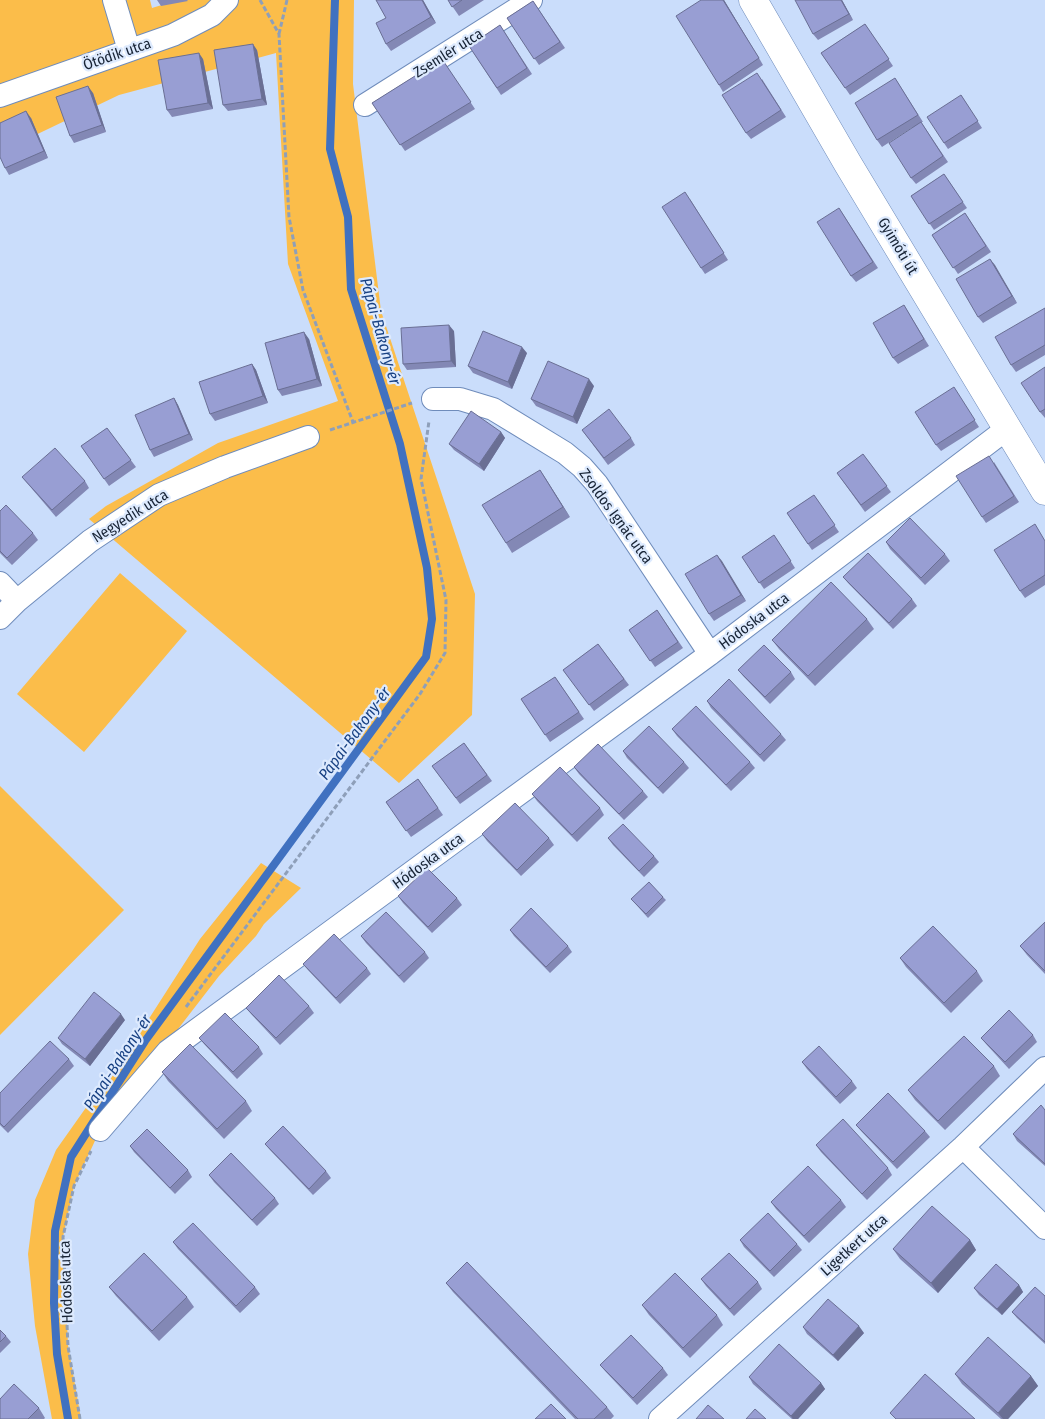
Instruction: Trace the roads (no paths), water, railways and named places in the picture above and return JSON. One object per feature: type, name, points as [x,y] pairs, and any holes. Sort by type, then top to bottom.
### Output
[{"type":"main road","name":"Gyimóti út","points":[[753,0],[848,164],[1045,491]]},
{"type":"street","points":[[114,0],[130,50]]},
{"type":"street","name":"Ötödik utca","points":[[0,96],[173,35],[212,15],[226,0]]},
{"type":"street","name":"Zsemlér utca","points":[[365,105],[531,0]]},
{"type":"street","name":"Zsoldos Ignác utca","points":[[422,401],[460,399],[494,409],[565,453],[582,467],[597,484],[710,654]]},
{"type":"street","name":"Hódoska utca","points":[[100,1130],[168,1051],[710,654],[1008,428]]},
{"type":"street","name":"Negyedik utca","points":[[0,618],[90,541],[159,495],[225,466],[308,437]]},
{"type":"street","points":[[0,583],[18,601]]},
{"type":"street","name":"Ligetkert utca","points":[[660,1419],[963,1147],[1045,1068]]},
{"type":"street","points":[[963,1147],[1045,1228]]},
{"type":"waterway","name":"Pápai-Bakony-ér","points":[[68,1419],[57,1354],[54,1303],[55,1231],[71,1157],[145,1041],[426,657],[432,619],[427,568],[400,444],[351,289],[348,217],[330,149],[335,0]]}]
